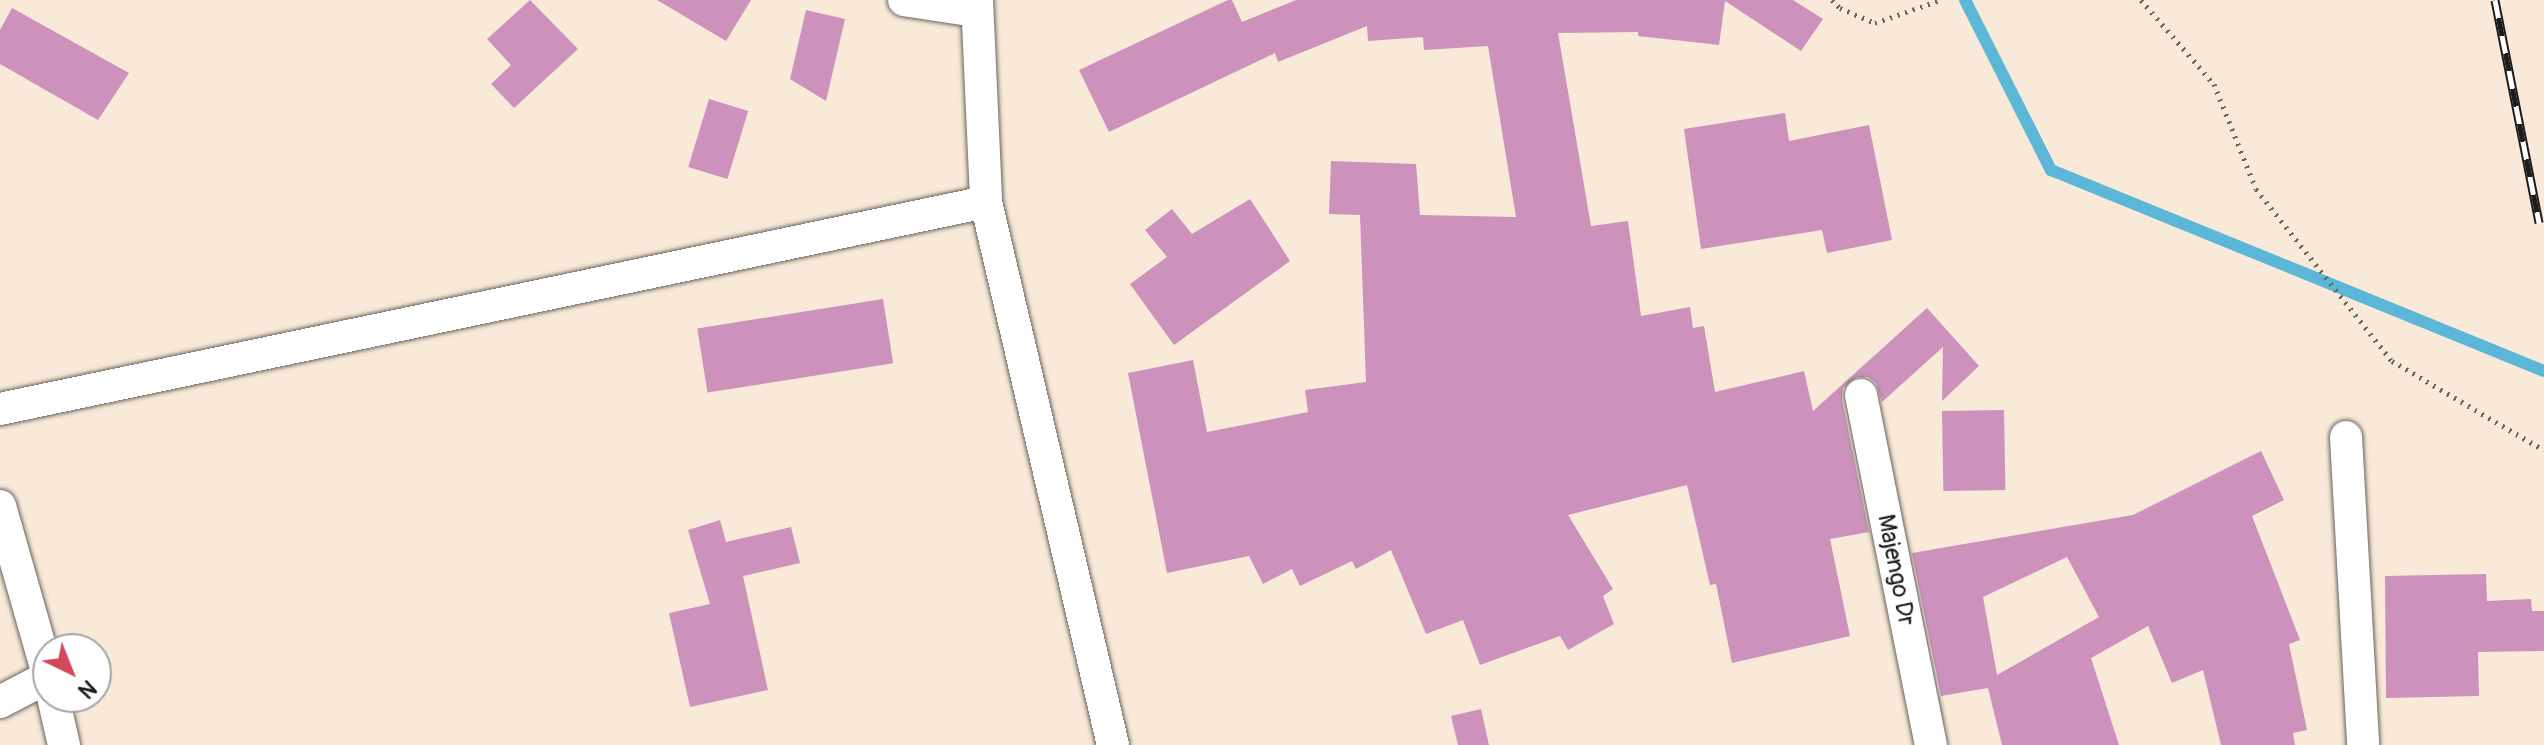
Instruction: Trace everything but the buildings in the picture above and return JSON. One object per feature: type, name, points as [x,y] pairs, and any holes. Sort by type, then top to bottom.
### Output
[{"type":"street","points":[[904,0],[977,6],[986,202],[1113,745]]},
{"type":"street","points":[[0,409],[986,202]]},
{"type":"street","name":"Majengo Dr","points":[[1861,395],[1931,745]]},
{"type":"street","points":[[2346,437],[2363,745]]},
{"type":"street","points":[[0,506],[36,633]]},
{"type":"street","points":[[0,702],[32,685]]},
{"type":"street","points":[[57,713],[64,745]]},
{"type":"path","points":[[1832,0],[1840,8],[1875,23],[1940,0]]},
{"type":"path","points":[[2141,0],[2214,84],[2256,189],[2392,361],[2544,450]]},
{"type":"waterway","points":[[1965,0],[2051,170],[2544,371]]},
{"type":"railway","points":[[2495,0],[2539,223]]}]
